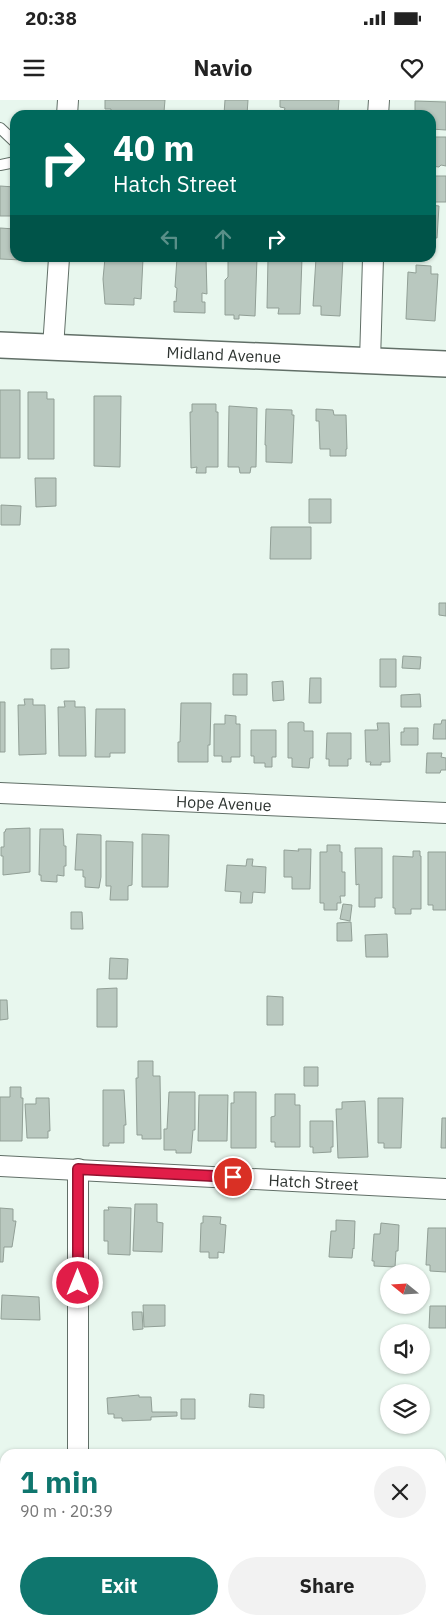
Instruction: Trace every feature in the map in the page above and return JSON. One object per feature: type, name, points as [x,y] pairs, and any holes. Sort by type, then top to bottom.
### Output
[{"type":"street","points":[[53,348],[59,262]]},
{"type":"street","points":[[370,361],[373,262]]},
{"type":"street","name":"Midland Avenue","points":[[0,345],[446,364]]},
{"type":"street","name":"Hope Avenue","points":[[0,793],[446,813]]},
{"type":"street","name":"Hatch Street","points":[[0,1166],[446,1188]]},
{"type":"street","points":[[78,1169],[78,1449]]},
{"type":"lane","points":[[0,128],[10,137]]},
{"type":"building","points":[[105,100],[165,100],[164,110],[105,109]]},
{"type":"building","points":[[225,100],[248,100],[247,110],[224,110]]},
{"type":"building","points":[[280,100],[339,100],[338,110],[284,110],[285,108],[280,107]]},
{"type":"building","points":[[415,101],[446,102],[446,130],[436,129],[436,110],[415,110]]},
{"type":"building","points":[[436,137],[446,137],[446,166],[441,165],[436,167]]},
{"type":"building","points":[[436,176],[446,176],[446,202],[436,202]]},
{"type":"building","points":[[0,186],[10,187],[10,216],[0,216]]},
{"type":"building","points":[[436,206],[439,206],[436,238]]},
{"type":"building","points":[[0,228],[10,229],[10,259],[0,259]]},
{"type":"building","points":[[105,262],[143,262],[141,299],[134,298],[134,305],[105,304],[103,279]]},
{"type":"building","points":[[177,262],[206,262],[207,294],[202,293],[202,302],[205,302],[205,313],[174,312],[177,288],[175,287]]},
{"type":"building","points":[[228,262],[257,262],[255,316],[239,315],[239,319],[234,319],[234,315],[225,315],[225,280],[228,277]]},
{"type":"building","points":[[268,262],[302,262],[300,314],[278,314],[279,308],[267,308]]},
{"type":"building","points":[[316,262],[343,262],[340,316],[321,315],[321,306],[313,306]]},
{"type":"building","points":[[416,265],[431,266],[431,274],[438,274],[435,321],[406,319],[408,272],[416,273]]},
{"type":"building","points":[[0,390],[20,390],[20,458],[0,458]]},
{"type":"building","points":[[28,392],[47,392],[47,399],[54,399],[54,459],[28,459]]},
{"type":"building","points":[[94,396],[121,396],[120,467],[94,466]]},
{"type":"building","points":[[192,404],[216,404],[216,412],[218,412],[218,467],[206,467],[206,473],[196,473],[197,467],[191,468],[190,412],[192,412]]},
{"type":"building","points":[[229,406],[257,408],[256,467],[251,467],[250,473],[240,473],[239,467],[228,467]]},
{"type":"building","points":[[266,409],[292,410],[292,415],[294,415],[292,463],[266,462]]},
{"type":"building","points":[[316,409],[333,410],[334,415],[346,415],[346,456],[330,456],[330,449],[320,449],[319,421],[316,421]]},
{"type":"building","points":[[35,478],[56,478],[56,506],[36,507]]},
{"type":"building","points":[[309,499],[331,499],[331,523],[309,523]]},
{"type":"building","points":[[1,505],[21,506],[20,525],[1,525]]},
{"type":"building","points":[[271,527],[311,527],[311,559],[270,559]]},
{"type":"building","points":[[439,603],[446,603],[446,616],[439,615]]},
{"type":"building","points":[[51,649],[69,649],[69,668],[51,669]]},
{"type":"building","points":[[403,656],[421,657],[420,669],[402,668]]},
{"type":"building","points":[[380,659],[396,659],[396,687],[380,687]]},
{"type":"building","points":[[233,674],[247,674],[247,695],[233,695]]},
{"type":"building","points":[[310,678],[321,678],[321,703],[309,703]]},
{"type":"building","points":[[283,681],[284,700],[273,701],[272,682]]},
{"type":"building","points":[[420,694],[421,707],[401,707],[401,695]]},
{"type":"building","points":[[24,699],[33,699],[33,705],[45,705],[46,754],[19,755],[18,705],[25,705]]},
{"type":"building","points":[[64,701],[75,701],[75,707],[85,707],[86,756],[59,756],[58,707],[65,707]]},
{"type":"building","points":[[0,702],[5,702],[5,752],[0,752]]},
{"type":"building","points":[[181,703],[211,703],[208,762],[178,762]]},
{"type":"building","points":[[96,709],[125,709],[125,753],[110,753],[110,757],[95,757]]},
{"type":"building","points":[[225,715],[236,716],[236,724],[240,724],[240,757],[231,757],[231,762],[222,762],[222,756],[214,756],[214,724],[225,724]]},
{"type":"building","points":[[442,720],[446,720],[446,739],[433,739],[434,724],[441,724]]},
{"type":"building","points":[[302,722],[304,723],[304,731],[313,731],[313,758],[310,758],[309,768],[292,767],[292,758],[288,758],[288,723]]},
{"type":"building","points":[[377,723],[389,723],[390,762],[381,762],[381,765],[370,765],[371,762],[366,762],[365,730],[378,730]]},
{"type":"building","points":[[404,728],[418,728],[418,745],[401,745],[401,732],[404,732]]},
{"type":"building","points":[[251,730],[276,730],[276,757],[272,757],[272,767],[265,767],[265,763],[254,763],[254,756],[251,756]]},
{"type":"building","points":[[327,733],[351,733],[351,759],[348,759],[348,766],[329,766],[329,759],[326,759]]},
{"type":"building","points":[[427,753],[442,753],[441,757],[446,758],[446,770],[441,770],[440,773],[426,773]]},
{"type":"building","points":[[30,828],[30,872],[3,875],[1,847],[4,847],[4,832],[6,829]]},
{"type":"building","points":[[40,829],[63,829],[64,846],[66,846],[66,866],[64,866],[64,876],[57,875],[57,882],[41,881],[41,875],[39,875]]},
{"type":"building","points":[[77,834],[101,835],[101,877],[99,888],[85,887],[83,870],[75,870]]},
{"type":"building","points":[[142,834],[169,835],[168,887],[142,887]]},
{"type":"building","points":[[106,841],[133,842],[132,885],[128,886],[128,900],[110,900],[111,886],[106,886]]},
{"type":"building","points":[[327,845],[340,845],[340,852],[342,852],[342,872],[345,872],[345,896],[340,896],[341,903],[337,903],[337,910],[324,910],[324,903],[320,903],[320,852],[327,852]]},
{"type":"building","points":[[355,848],[382,848],[382,898],[375,898],[375,907],[359,907],[359,884],[356,885]]},
{"type":"building","points":[[298,849],[311,849],[310,889],[292,889],[292,877],[284,877],[284,850],[299,851]]},
{"type":"building","points":[[413,851],[420,851],[421,856],[421,909],[411,909],[411,914],[395,914],[395,908],[393,908],[393,856],[413,857]]},
{"type":"building","points":[[428,852],[446,852],[446,910],[433,910],[433,905],[428,905]]},
{"type":"building","points":[[247,859],[253,859],[252,866],[266,867],[265,893],[253,892],[252,903],[240,903],[241,892],[225,891],[227,865],[246,866]]},
{"type":"building","points":[[343,904],[352,905],[350,921],[340,919]]},
{"type":"building","points":[[71,912],[82,912],[83,929],[71,929]]},
{"type":"building","points":[[351,922],[352,941],[337,941],[337,923]]},
{"type":"building","points":[[387,934],[388,957],[366,957],[365,935]]},
{"type":"building","points":[[110,958],[128,959],[127,979],[109,979]]},
{"type":"building","points":[[117,988],[117,1027],[97,1027],[97,989]]},
{"type":"building","points":[[267,996],[283,997],[283,1025],[267,1025]]},
{"type":"building","points":[[0,1000],[7,1000],[8,1019],[0,1020]]},
{"type":"building","points":[[138,1061],[153,1061],[153,1076],[160,1076],[161,1139],[142,1139],[142,1135],[137,1135],[136,1078],[138,1078]]},
{"type":"building","points":[[304,1067],[318,1067],[318,1086],[304,1086]]},
{"type":"building","points":[[10,1087],[21,1087],[21,1098],[23,1098],[22,1141],[0,1141],[0,1097],[10,1097]]},
{"type":"building","points":[[103,1090],[124,1090],[126,1125],[124,1125],[124,1143],[109,1143],[109,1146],[103,1146]]},
{"type":"building","points":[[169,1092],[195,1092],[195,1130],[193,1130],[191,1153],[176,1153],[176,1150],[164,1150],[164,1129],[167,1129]]},
{"type":"building","points":[[234,1092],[256,1092],[256,1148],[231,1148],[231,1103],[234,1103]]},
{"type":"building","points":[[275,1094],[295,1094],[295,1105],[300,1105],[300,1147],[275,1147],[275,1142],[271,1142],[271,1117],[275,1116]]},
{"type":"building","points":[[199,1095],[228,1095],[227,1141],[198,1141]]},
{"type":"building","points":[[36,1098],[49,1098],[50,1131],[48,1131],[48,1138],[27,1138],[25,1104],[36,1104]]},
{"type":"building","points":[[378,1098],[403,1098],[401,1148],[384,1148],[384,1143],[378,1143]]},
{"type":"building","points":[[365,1101],[368,1157],[338,1158],[336,1109],[342,1109],[342,1102]]},
{"type":"building","points":[[442,1118],[446,1118],[446,1148],[441,1148]]},
{"type":"building","points":[[310,1121],[333,1121],[333,1147],[331,1147],[331,1152],[313,1153],[313,1147],[310,1147]]},
{"type":"building","points":[[135,1204],[157,1204],[157,1222],[163,1223],[162,1252],[133,1251]]},
{"type":"building","points":[[108,1207],[131,1208],[130,1255],[108,1254],[108,1241],[104,1241],[104,1210],[109,1210]]},
{"type":"building","points":[[0,1208],[13,1209],[13,1221],[16,1221],[12,1247],[4,1247],[3,1262],[0,1262]]},
{"type":"building","points":[[203,1216],[221,1217],[220,1224],[226,1225],[224,1253],[218,1252],[218,1258],[209,1258],[209,1252],[200,1252]]},
{"type":"building","points":[[336,1220],[355,1221],[352,1258],[329,1257],[331,1231],[336,1231]]},
{"type":"building","points":[[381,1223],[399,1225],[398,1251],[396,1251],[395,1264],[374,1266],[374,1261],[372,1261],[374,1234],[380,1234]]},
{"type":"building","points":[[428,1228],[446,1228],[446,1272],[430,1271],[430,1264],[426,1264]]},
{"type":"building","points":[[2,1295],[39,1297],[40,1320],[1,1319]]},
{"type":"building","points":[[143,1305],[165,1305],[165,1326],[144,1327]]},
{"type":"building","points":[[430,1306],[446,1306],[446,1328],[430,1328]]},
{"type":"building","points":[[132,1312],[142,1312],[143,1329],[133,1330]]},
{"type":"building","points":[[250,1394],[264,1395],[264,1408],[249,1407]]},
{"type":"building","points":[[139,1395],[139,1397],[151,1397],[152,1412],[177,1412],[177,1416],[151,1417],[151,1420],[122,1421],[122,1418],[114,1418],[114,1414],[108,1414],[107,1398]]},
{"type":"building","points":[[181,1399],[195,1399],[195,1419],[181,1419]]},
{"type":"route","points":[[78,1283],[78,1169],[233,1177]]}]
